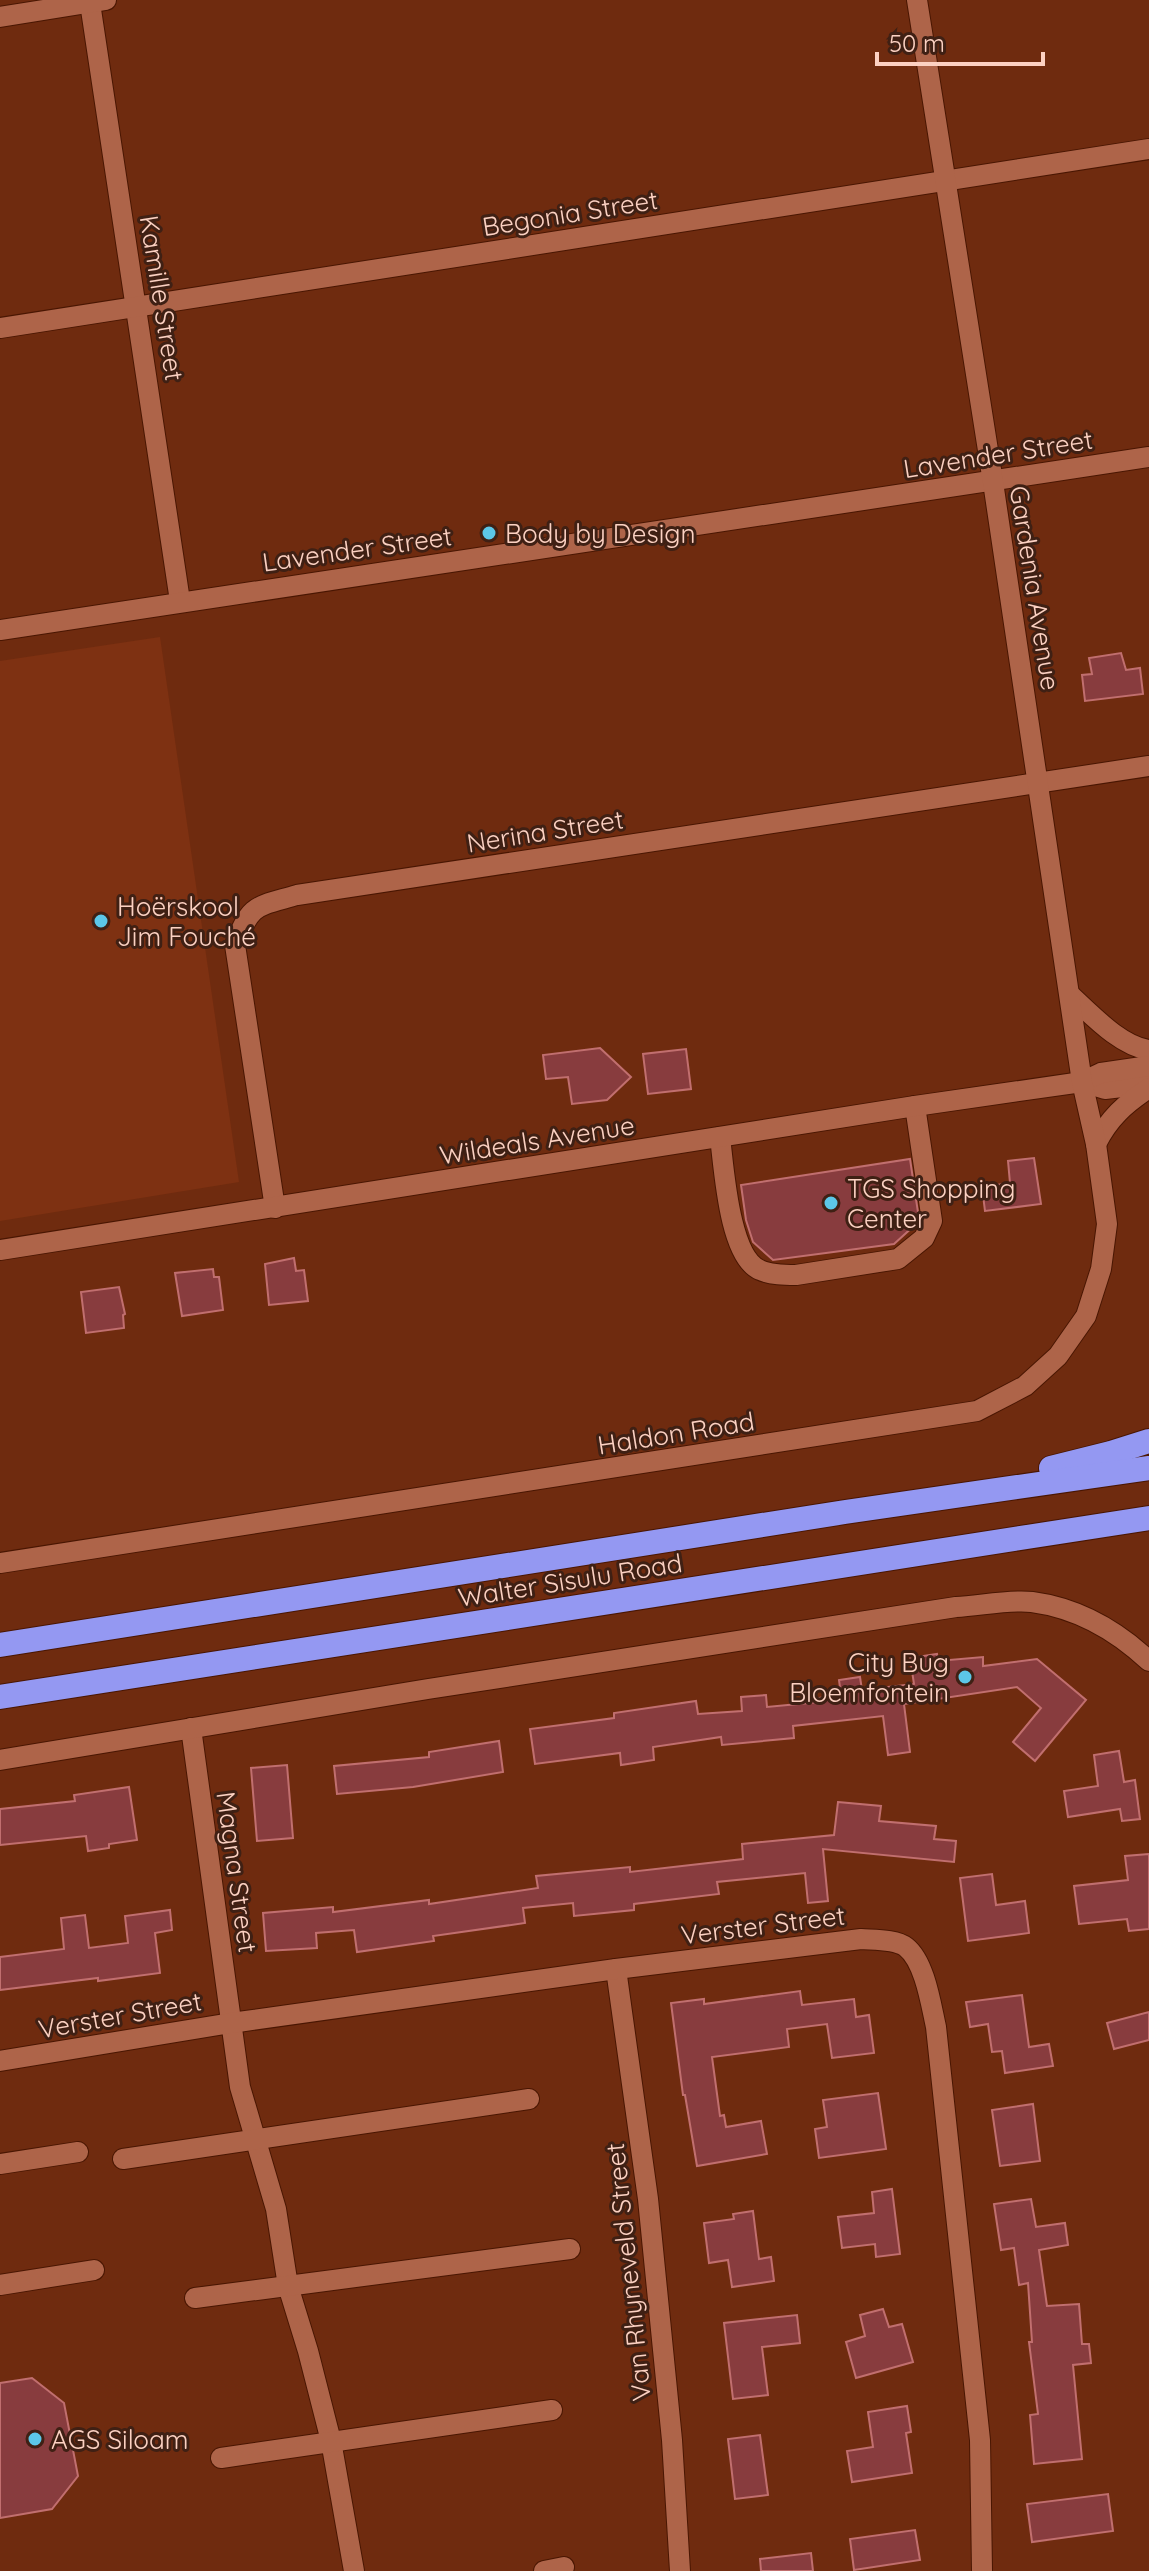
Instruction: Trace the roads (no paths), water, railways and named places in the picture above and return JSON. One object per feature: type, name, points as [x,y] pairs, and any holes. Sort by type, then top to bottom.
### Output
[{"type":"highway","points":[[845,1512],[1048,1469],[1149,1441]]},
{"type":"highway","name":"Walter Sisulu Road","points":[[0,1645],[845,1512],[1149,1468]]},
{"type":"highway","name":"Walter Sisulu Road","points":[[0,1697],[1144,1522]]},
{"type":"street","name":"Gardenia Avenue","points":[[917,0],[993,482],[1082,1082]]},
{"type":"street","points":[[0,17],[98,1]]},
{"type":"street","name":"Kamille Street","points":[[98,1],[137,308],[180,601]]},
{"type":"street","name":"Begonia Street","points":[[0,328],[1149,149]]},
{"type":"street","name":"Lavender Street","points":[[0,630],[1149,457]]},
{"type":"street","name":"Nerina Street","points":[[275,1208],[235,945],[245,919],[259,906],[297,895],[1149,766]]},
{"type":"street","points":[[1070,995],[1106,1029],[1149,1050]]},
{"type":"street","points":[[1082,1082],[1101,1073],[1149,1066]]},
{"type":"street","points":[[1082,1082],[1105,1089],[1149,1086]]},
{"type":"street","name":"Wildeals Avenue","points":[[0,1250],[1082,1082]]},
{"type":"street","name":"Haldon Road","points":[[0,1563],[977,1411],[1025,1386],[1058,1356],[1086,1316],[1101,1269],[1107,1224],[1096,1144],[1082,1082]]},
{"type":"street","points":[[1096,1144],[1104,1127],[1120,1109],[1149,1086]]},
{"type":"street","points":[[720,1137],[733,1222],[746,1258],[758,1270],[796,1275],[869,1264],[898,1259],[924,1238],[932,1221],[915,1106]]},
{"type":"street","points":[[0,1760],[956,1607],[1030,1602],[1090,1619],[1131,1644],[1149,1661]]},
{"type":"street","name":"Magna Street","points":[[191,1728],[240,2087],[276,2209],[288,2286],[331,2441],[354,2571]]},
{"type":"street","name":"Verster Street","points":[[0,2061],[231,2023],[616,1969],[861,1939],[889,1941],[906,1947],[918,1965],[928,1991],[936,2027],[980,2440],[982,2571]]},
{"type":"street","name":"Van Rhyneveld Street","points":[[616,1969],[648,2199],[672,2440],[680,2571]]},
{"type":"street","points":[[123,2159],[529,2099]]},
{"type":"street","points":[[0,2164],[78,2152]]},
{"type":"street","points":[[195,2298],[570,2249]]},
{"type":"street","points":[[0,2285],[94,2270]]},
{"type":"street","points":[[221,2458],[552,2410]]},
{"type":"place","name":"Body by Design","points":[[489,533]]},
{"type":"place","name":"Hoërskool Jim Fouché","points":[[101,921]]},
{"type":"place","name":"TGS Shopping Center","points":[[831,1203]]},
{"type":"place","name":"City Bug Bloemfontein","points":[[965,1677]]},
{"type":"place","name":"AGS Siloam","points":[[35,2439]]}]
